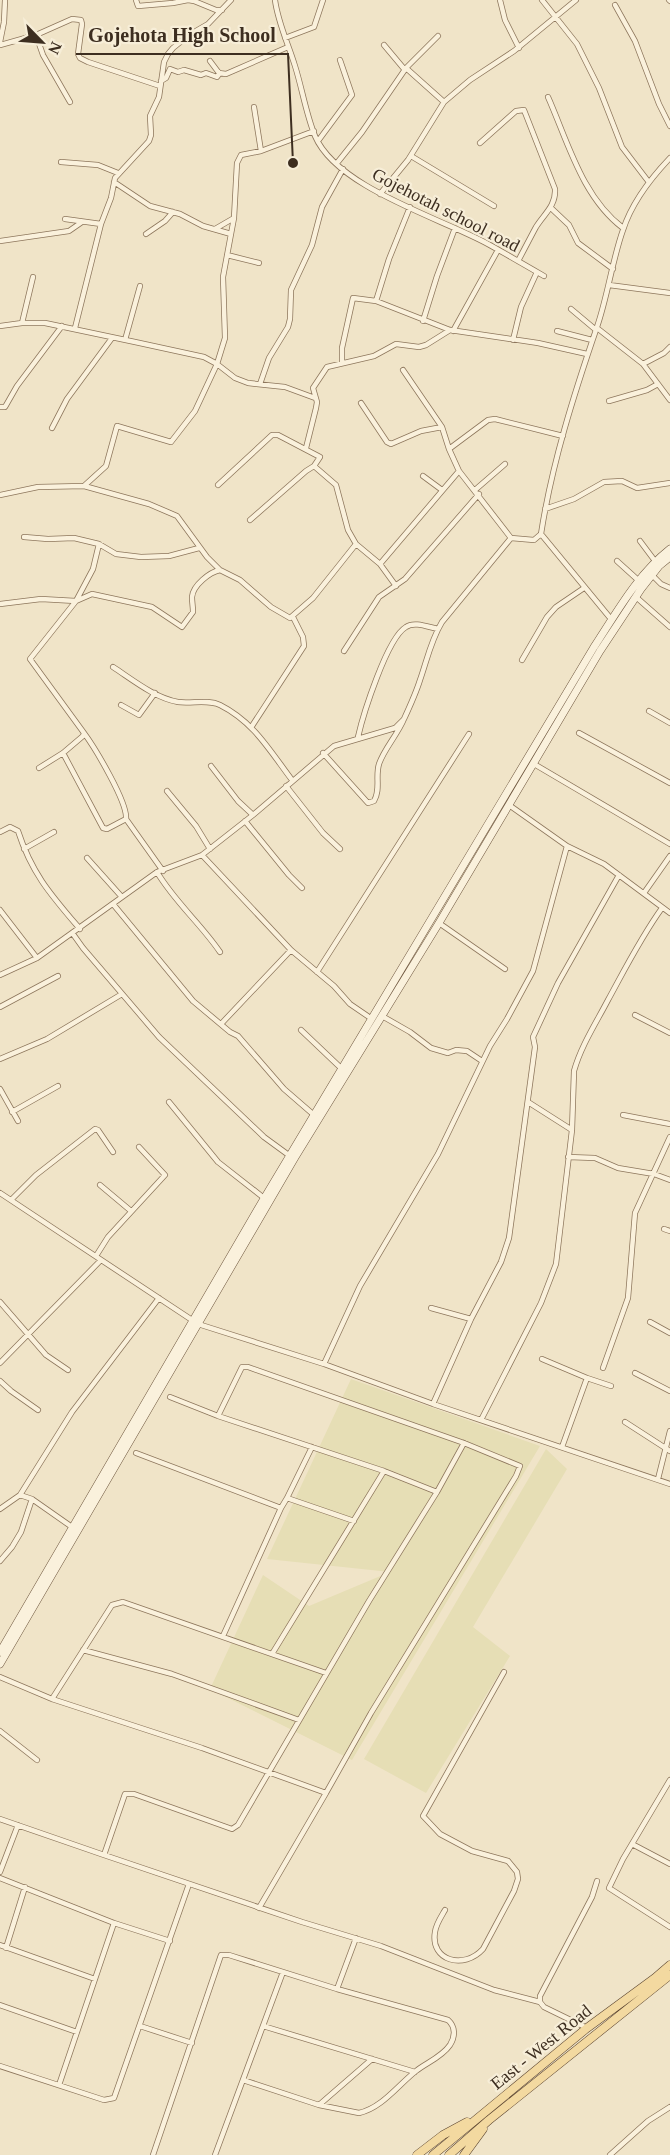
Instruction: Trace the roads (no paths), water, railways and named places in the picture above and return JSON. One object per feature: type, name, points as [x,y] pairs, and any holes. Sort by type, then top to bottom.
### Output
[{"type":"main road","points":[[0,1652],[292,1158],[440,923],[534,764],[638,580],[655,561],[670,549]]},
{"type":"main road","points":[[0,1664],[264,1198],[292,1158],[314,1114],[614,622],[652,575],[670,557]]},
{"type":"main road","name":"East - West Road","points":[[433,2155],[587,2028],[670,1965]]},
{"type":"main road","name":"East - West Road","points":[[449,2155],[489,2120],[670,1975]]},
{"type":"main road","points":[[417,2155],[443,2135],[479,2116]]},
{"type":"main road","points":[[464,2155],[489,2120]]},
{"type":"street","points":[[5,0],[0,43],[36,35],[72,19],[77,19],[81,20],[82,24],[78,54],[80,58],[160,83]]},
{"type":"street","points":[[136,0],[138,6],[194,0],[208,7],[222,10]]},
{"type":"street","points":[[75,328],[114,182],[118,173],[149,141],[150,116],[159,96],[164,62],[173,48],[208,24],[231,0]]},
{"type":"street","name":"Gojehotah school road","points":[[275,0],[277,16],[314,131],[318,141],[337,163],[380,194],[455,228],[544,276]]},
{"type":"street","points":[[285,38],[314,27],[323,0]]},
{"type":"street","points":[[500,0],[505,20],[519,48]]},
{"type":"street","points":[[542,0],[577,44],[599,88],[622,147],[648,181]]},
{"type":"street","points":[[380,194],[411,156],[444,102],[470,80],[519,48],[576,0]]},
{"type":"street","points":[[615,5],[635,41],[670,126]]},
{"type":"street","points":[[36,35],[43,55],[70,102]]},
{"type":"street","points":[[337,163],[362,132],[406,69],[438,36]]},
{"type":"street","points":[[384,45],[406,69],[444,102]]},
{"type":"street","points":[[160,83],[166,78],[170,69],[201,75],[206,73],[217,77],[220,73],[236,70],[288,47]]},
{"type":"street","points":[[318,141],[352,94],[340,60]]},
{"type":"street","points":[[210,61],[220,73]]},
{"type":"street","points":[[548,97],[583,179],[606,213],[623,228]]},
{"type":"street","points":[[254,107],[261,151]]},
{"type":"street","points":[[480,144],[516,111],[524,110],[555,189],[551,207],[537,226],[518,261]]},
{"type":"street","points":[[84,486],[106,466],[117,426],[171,442],[195,411],[217,364],[225,338],[223,277],[234,218],[237,163],[241,155],[261,151],[314,131]]},
{"type":"street","points":[[411,156],[494,206]]},
{"type":"street","points":[[403,370],[442,427],[459,471],[511,538],[534,540],[541,534],[562,436],[609,285],[623,228],[648,181],[670,158]]},
{"type":"street","points":[[61,162],[98,165],[118,173]]},
{"type":"street","points":[[260,384],[269,358],[288,327],[291,290],[312,245],[322,207],[343,169]]},
{"type":"street","points":[[114,182],[150,206],[173,212],[203,226],[231,234]]},
{"type":"street","points":[[376,301],[389,259],[410,207]]},
{"type":"street","points":[[551,207],[569,225],[578,243],[613,269]]},
{"type":"street","points":[[146,234],[165,221],[173,212]]},
{"type":"street","points":[[215,229],[220,224],[234,218]]},
{"type":"street","points":[[65,219],[101,224]]},
{"type":"street","points":[[0,241],[69,231],[82,222]]},
{"type":"street","points":[[423,321],[455,228]]},
{"type":"street","points":[[306,448],[317,402],[313,388],[322,372],[332,364],[374,356],[396,344],[419,347],[426,345],[451,331],[498,250]]},
{"type":"street","points":[[227,255],[260,263]]},
{"type":"street","points":[[513,340],[521,307],[537,272]]},
{"type":"street","points":[[22,323],[33,277]]},
{"type":"street","points":[[609,285],[670,293]]},
{"type":"street","points":[[125,340],[140,286]]},
{"type":"street","points":[[342,362],[342,348],[353,298],[376,301],[451,331],[587,354]]},
{"type":"street","points":[[570,309],[643,364],[670,400]]},
{"type":"street","points":[[0,326],[45,323],[204,357],[241,381],[285,387],[315,398]]},
{"type":"street","points":[[0,407],[5,407],[16,386],[62,326]]},
{"type":"street","points":[[557,331],[592,340]]},
{"type":"street","points":[[52,429],[67,399],[112,338]]},
{"type":"street","points":[[643,364],[664,353],[670,347]]},
{"type":"street","points":[[609,401],[647,390],[658,384]]},
{"type":"street","points":[[361,403],[387,442],[391,444],[421,431],[442,427]]},
{"type":"street","points":[[449,449],[489,420],[495,419],[562,436]]},
{"type":"street","points":[[218,485],[272,435],[279,435],[320,457],[314,466],[250,520]]},
{"type":"street","points":[[345,651],[372,604],[405,579],[477,492],[505,464]]},
{"type":"street","points":[[314,466],[336,485],[348,530],[356,544],[380,564],[396,586]]},
{"type":"street","points":[[380,564],[459,471]]},
{"type":"street","points":[[423,476],[442,490]]},
{"type":"street","points":[[545,509],[574,499],[604,482],[622,481],[637,488],[670,483]]},
{"type":"street","points":[[0,495],[38,486],[84,486],[149,504],[177,516],[199,548],[220,570],[240,580],[286,616],[293,617]]},
{"type":"street","points":[[541,534],[614,622]]},
{"type":"street","points":[[24,537],[74,538],[99,544],[116,555],[141,557],[169,556],[199,548]]},
{"type":"street","points":[[323,753],[368,803],[372,802],[378,788],[377,775],[381,761],[404,719],[438,629],[460,598],[511,538]]},
{"type":"street","points":[[640,541],[655,561]]},
{"type":"street","points":[[99,544],[93,569],[76,601],[29,661],[59,697],[84,733],[122,798],[127,812],[126,819],[163,871]]},
{"type":"street","points":[[293,617],[313,598],[356,544]]},
{"type":"street","points":[[617,561],[638,580]]},
{"type":"street","points":[[0,604],[41,599],[76,601],[92,594],[152,607],[182,627],[194,610],[192,596],[194,590],[213,571],[220,570]]},
{"type":"street","points":[[652,575],[661,584],[670,588]]},
{"type":"street","points":[[522,660],[547,616],[555,607],[584,588]]},
{"type":"street","points":[[636,597],[670,627]]},
{"type":"street","points":[[252,726],[304,646],[303,637],[293,617]]},
{"type":"street","points":[[358,737],[361,722],[382,665],[399,634],[406,626],[413,624],[438,629]]},
{"type":"street","points":[[114,667],[155,693],[178,702],[214,703],[252,726],[292,780]]},
{"type":"street","points":[[121,705],[139,715],[155,693]]},
{"type":"street","points":[[649,711],[670,723]]},
{"type":"street","points":[[0,975],[37,958],[157,872],[202,855],[334,746],[358,737],[395,728],[404,719]]},
{"type":"street","points":[[39,768],[63,753],[84,733]]},
{"type":"street","points":[[579,733],[670,783]]},
{"type":"street","points":[[317,972],[469,734]]},
{"type":"street","points":[[63,753],[103,828],[107,829],[126,819]]},
{"type":"street","points":[[534,764],[670,844]]},
{"type":"street","points":[[210,766],[238,801],[253,815]]},
{"type":"street","points":[[286,786],[323,833],[340,849]]},
{"type":"street","points":[[167,791],[196,826],[210,849]]},
{"type":"street","points":[[509,805],[567,846],[604,864],[670,913]]},
{"type":"street","points":[[245,821],[302,888]]},
{"type":"street","points":[[0,832],[10,827],[18,831],[37,876],[80,929]]},
{"type":"street","points":[[24,849],[54,832]]},
{"type":"street","points":[[324,1364],[360,1286],[438,1154],[482,1061],[533,971],[567,846]]},
{"type":"street","points":[[202,855],[291,950],[336,988],[342,997],[372,1019]]},
{"type":"street","points":[[644,893],[670,855]]},
{"type":"street","points":[[87,858],[121,896]]},
{"type":"street","points":[[157,872],[164,885],[204,930],[220,952]]},
{"type":"street","points":[[433,1404],[471,1319],[501,1262],[509,1238],[535,1047],[533,1037],[558,983],[619,875]]},
{"type":"street","points":[[113,904],[184,991],[238,1036],[284,1089],[314,1114]]},
{"type":"street","points":[[481,1420],[541,1303],[560,1249],[576,1063],[645,932],[662,908]]},
{"type":"street","points":[[0,910],[37,958]]},
{"type":"street","points":[[440,923],[505,969]]},
{"type":"street","points":[[73,934],[159,1037],[264,1137],[292,1158]]},
{"type":"street","points":[[221,1024],[291,950]]},
{"type":"street","points":[[0,1007],[58,976]]},
{"type":"street","points":[[0,1059],[47,1040],[122,994]]},
{"type":"street","points":[[634,1015],[670,1033]]},
{"type":"street","points":[[382,1016],[410,1032],[431,1048],[448,1053],[456,1050],[467,1051],[482,1061]]},
{"type":"street","points":[[300,1030],[342,1069]]},
{"type":"street","points":[[12,1112],[58,1086]]},
{"type":"street","points":[[0,1091],[18,1121]]},
{"type":"street","points":[[169,1102],[218,1162],[264,1198]]},
{"type":"street","points":[[528,1102],[572,1130]]},
{"type":"street","points":[[623,1115],[670,1124]]},
{"type":"street","points":[[11,1200],[36,1175],[95,1129],[113,1152]]},
{"type":"street","points":[[603,1368],[628,1298],[635,1213],[670,1137]]},
{"type":"street","points":[[0,1363],[28,1336],[99,1258],[108,1237],[161,1182],[165,1175],[139,1147]]},
{"type":"street","points":[[568,1157],[595,1158],[618,1168],[670,1179]]},
{"type":"street","points":[[100,1185],[131,1211]]},
{"type":"street","points":[[0,1192],[195,1322],[324,1364],[433,1404],[670,1484]]},
{"type":"street","points":[[664,1228],[670,1231]]},
{"type":"street","points":[[0,1509],[20,1495],[72,1412],[159,1298]]},
{"type":"street","points":[[0,1302],[46,1355],[68,1370]]},
{"type":"street","points":[[431,1308],[471,1319]]},
{"type":"street","points":[[650,1322],[670,1333]]},
{"type":"street","points":[[542,1359],[611,1386]]},
{"type":"street","points":[[218,1416],[242,1367],[248,1367],[464,1443],[520,1466],[371,1713],[260,1908]]},
{"type":"street","points":[[635,1373],[670,1391]]},
{"type":"street","points":[[562,1447],[587,1378]]},
{"type":"street","points":[[0,1381],[38,1410]]},
{"type":"street","points":[[170,1397],[218,1416],[384,1471],[438,1492]]},
{"type":"street","points":[[625,1422],[667,1450]]},
{"type":"street","points":[[657,1479],[667,1450],[670,1431]]},
{"type":"street","points":[[104,1856],[125,1794],[134,1794],[232,1829],[238,1825],[326,1673],[438,1492],[464,1443]]},
{"type":"street","points":[[223,1636],[281,1508],[312,1447]]},
{"type":"street","points":[[136,1453],[281,1508]]},
{"type":"street","points":[[272,1654],[384,1471]]},
{"type":"street","points":[[20,1495],[32,1499],[72,1527]]},
{"type":"street","points":[[287,1498],[354,1521]]},
{"type":"street","points":[[0,1561],[21,1532],[32,1499]]},
{"type":"street","points":[[52,1699],[111,1605],[123,1602],[326,1673]]},
{"type":"street","points":[[83,1650],[172,1674],[299,1720]]},
{"type":"street","points":[[445,1910],[435,1931],[438,1949],[452,1960],[460,1962],[469,1960],[483,1949],[517,1884],[517,1872],[508,1861],[462,1846],[440,1834],[423,1816],[504,1672]]},
{"type":"street","points":[[0,1677],[52,1699],[326,1792]]},
{"type":"street","points":[[0,1731],[37,1760]]},
{"type":"street","points":[[670,1780],[609,1887],[670,1928]]},
{"type":"street","points":[[0,1819],[104,1856],[381,1946],[494,1990],[540,2002],[544,2007],[587,2028]]},
{"type":"street","points":[[0,1872],[18,1825]]},
{"type":"street","points":[[632,1844],[670,1864]]},
{"type":"street","points":[[0,1878],[114,1923],[170,1941]]},
{"type":"street","points":[[540,2002],[540,1996],[592,1897],[597,1881]]},
{"type":"street","points":[[0,2066],[104,2100],[114,2098],[189,1884]]},
{"type":"street","points":[[6,1947],[25,1887]]},
{"type":"street","points":[[59,2085],[114,1923]]},
{"type":"street","points":[[337,1989],[356,1938]]},
{"type":"street","points":[[0,1945],[95,1979]]},
{"type":"street","points":[[153,2155],[221,1955],[229,1955],[337,1989],[448,2020],[453,2025],[455,2033],[450,2046],[383,2100],[364,2112],[319,2105],[243,2080]]},
{"type":"street","points":[[216,2155],[283,1972]]},
{"type":"street","points":[[0,2005],[78,2032]]},
{"type":"street","points":[[140,2026],[192,2043]]},
{"type":"street","points":[[263,2026],[415,2072]]},
{"type":"street","points":[[319,2105],[372,2059]]},
{"type":"street","points":[[610,2155],[648,2121],[670,2107]]},
{"type":"place","name":"Gojehota High School","points":[[293,163]]}]
